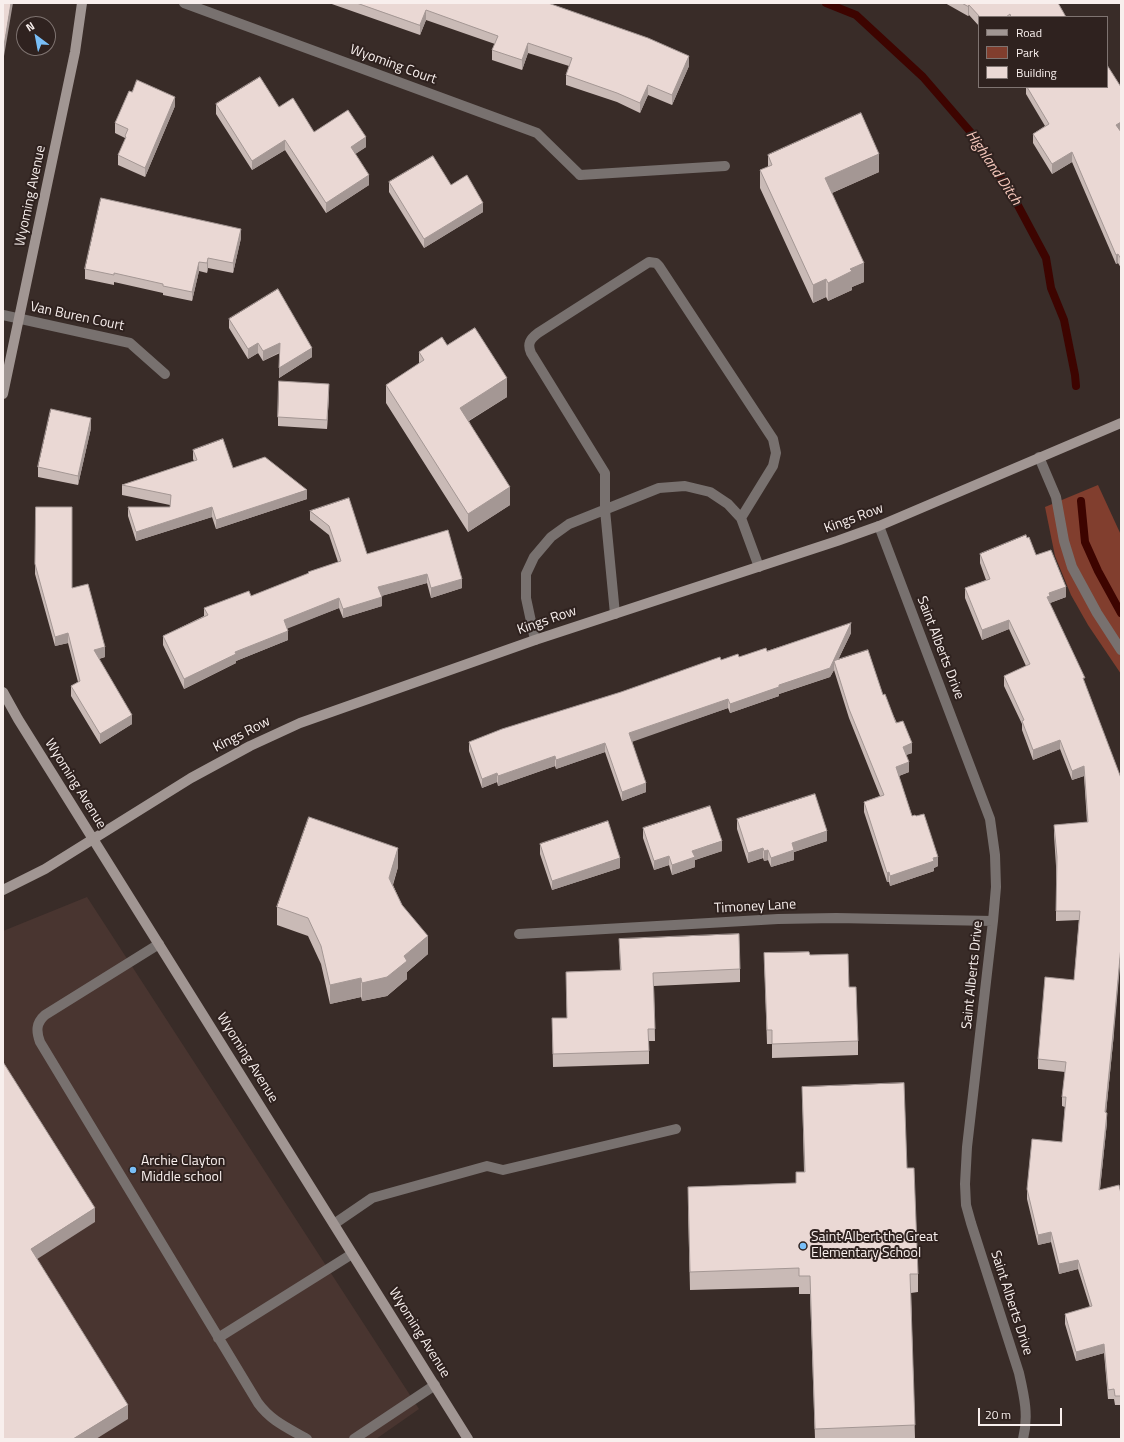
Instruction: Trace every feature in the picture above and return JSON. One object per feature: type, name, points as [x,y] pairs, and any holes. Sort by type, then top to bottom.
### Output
[{"type":"street","name":"Wyoming Avenue","points":[[3,394],[75,52],[82,3]]},
{"type":"street","name":"Wyoming Court","points":[[184,3],[537,133],[580,175],[725,166]]},
{"type":"street","points":[[615,614],[605,510],[605,473],[528,348],[532,337],[645,264],[653,262],[659,266],[773,439],[776,453],[773,466],[741,518]]},
{"type":"street","name":"Van Buren Court","points":[[3,315],[130,343],[165,374]]},
{"type":"street","name":"Kings Row","points":[[3,890],[45,868],[191,778],[250,746],[300,723],[535,640],[879,526],[1121,423]]},
{"type":"street","points":[[1039,458],[1056,497],[1064,541],[1072,567],[1097,613],[1121,650]]},
{"type":"street","points":[[535,640],[526,598],[526,574],[534,557],[551,537],[569,524],[659,488],[685,486],[710,492],[728,504],[741,518],[759,567]]},
{"type":"street","name":"Saint Alberts Drive","points":[[879,526],[990,819],[995,855],[996,887],[967,1147],[965,1184],[966,1204],[1019,1373],[1025,1398],[1026,1427],[1023,1439]]},
{"type":"street","name":"Wyoming Avenue","points":[[3,692],[18,719],[468,1439]]},
{"type":"street","name":"Timoney Lane","points":[[519,934],[778,919],[836,918],[993,921]]},
{"type":"street","points":[[159,944],[45,1015],[37,1026],[37,1034],[44,1049],[258,1403],[265,1413],[276,1422],[306,1439]]},
{"type":"street","points":[[334,1224],[372,1198],[487,1166],[503,1170],[676,1129]]},
{"type":"street","points":[[218,1338],[352,1254]]},
{"type":"street","points":[[354,1439],[435,1386]]},
{"type":"shaded area","name":"Archie Clayton Middle school","points":[[87,897],[419,1409],[376,1439],[3,1439],[3,931]]},
{"type":"green space","points":[[1098,485],[1121,535],[1121,674],[1088,625],[1071,595],[1055,556],[1045,507]]},
{"type":"building","points":[[3,3],[11,3],[3,52]]},
{"type":"building","points":[[357,3],[548,3],[648,38],[689,56],[672,95],[648,85],[640,103],[617,93],[566,75],[572,58],[528,43],[522,60],[492,50],[498,36],[426,10],[420,25]]},
{"type":"building","points":[[962,3],[1058,3],[1065,16],[1011,16],[1010,14],[1007,16],[979,16],[969,5],[968,6]]},
{"type":"building","points":[[1108,67],[1121,87],[1121,122],[1116,125],[1121,132],[1121,259],[1118,254],[1116,255],[1072,152],[1052,164],[1033,134],[1049,124],[1028,88],[1108,88]]},
{"type":"building","points":[[260,77],[279,107],[293,98],[314,132],[348,110],[366,137],[351,147],[369,175],[326,203],[285,140],[252,161],[216,104]]},
{"type":"building","points":[[137,80],[175,97],[145,168],[118,155],[128,129],[115,123],[129,91],[132,92]]},
{"type":"building","points":[[861,113],[879,154],[825,178],[864,263],[850,269],[852,271],[828,283],[826,279],[813,285],[760,170],[772,165],[768,155]]},
{"type":"building","points":[[433,156],[451,185],[467,175],[483,203],[424,239],[389,182]]},
{"type":"building","points":[[101,198],[241,229],[233,263],[208,258],[207,263],[199,262],[192,292],[114,273],[114,275],[85,269]]},
{"type":"building","points":[[278,289],[312,348],[279,368],[280,343],[263,351],[258,343],[248,349],[229,319]]},
{"type":"building","points":[[475,328],[507,378],[460,408],[510,487],[468,514],[386,385],[424,360],[419,352],[442,337],[447,345]]},
{"type":"building","points":[[279,381],[329,384],[327,420],[278,417]]},
{"type":"building","points":[[51,409],[91,418],[78,476],[38,467]]},
{"type":"building","points":[[223,439],[233,468],[265,457],[307,490],[216,520],[212,507],[136,532],[128,507],[170,507],[171,495],[122,485],[197,460],[193,450]]},
{"type":"building","points":[[349,498],[367,554],[448,530],[462,579],[431,588],[427,574],[378,587],[382,597],[343,609],[339,598],[284,620],[288,631],[235,652],[236,654],[184,679],[163,636],[208,615],[204,608],[249,591],[251,596],[309,573],[308,572],[341,561],[329,526],[310,511]]},
{"type":"building","points":[[36,507],[72,507],[72,588],[88,584],[105,647],[94,650],[132,715],[100,734],[71,686],[80,681],[68,633],[55,637],[35,564]]},
{"type":"building","points":[[1026,535],[1027,538],[1029,537],[1036,555],[1051,550],[1066,587],[1049,593],[1050,596],[1047,597],[1085,678],[1083,678],[1121,778],[1121,946],[1099,1190],[1119,1185],[1121,1194],[1121,1396],[1115,1396],[1114,1389],[1108,1390],[1104,1344],[1076,1352],[1065,1314],[1092,1306],[1078,1260],[1059,1264],[1051,1232],[1038,1235],[1027,1189],[1032,1139],[1062,1142],[1066,1097],[1062,1097],[1066,1062],[1038,1059],[1045,977],[1074,980],[1080,911],[1056,911],[1057,857],[1054,825],[1088,822],[1084,766],[1072,771],[1060,740],[1033,750],[1022,721],[1024,720],[1004,676],[1030,664],[1009,620],[982,630],[965,588],[990,579],[980,554]]},
{"type":"building","points":[[851,623],[830,668],[779,685],[779,687],[730,704],[728,699],[629,733],[646,783],[622,792],[605,743],[556,760],[555,756],[498,776],[497,773],[482,779],[469,742],[502,729],[621,692],[720,657],[721,660],[738,654],[739,657],[766,648],[767,651]]},
{"type":"building","points":[[868,650],[883,695],[885,694],[896,723],[903,721],[912,743],[903,747],[909,762],[896,767],[912,816],[924,814],[938,857],[933,858],[934,861],[890,876],[889,872],[887,873],[864,802],[884,795],[849,709],[834,661]]},
{"type":"building","points":[[815,794],[827,831],[792,843],[794,850],[771,858],[768,850],[764,851],[763,848],[748,853],[737,819]]},
{"type":"building","points":[[710,806],[722,841],[692,851],[695,857],[672,865],[669,856],[654,861],[643,828]]},
{"type":"building","points":[[309,817],[398,848],[389,878],[402,905],[428,936],[404,956],[407,961],[387,977],[362,983],[361,978],[330,985],[321,946],[308,918],[277,907]]},
{"type":"building","points":[[608,821],[620,858],[552,881],[540,844]]},
{"type":"building","points":[[739,934],[740,969],[653,973],[655,1029],[648,1029],[649,1051],[553,1054],[552,1018],[567,1018],[566,972],[621,970],[619,939]]},
{"type":"building","points":[[809,952],[810,955],[848,954],[849,987],[856,987],[858,1041],[772,1044],[772,1030],[767,1030],[764,953]]},
{"type":"building","points":[[3,1062],[95,1208],[31,1249],[128,1405],[73,1439],[3,1439]]},
{"type":"building","name":"Saint Albert the Great Elementary School","points":[[904,1083],[907,1168],[914,1168],[918,1274],[910,1274],[915,1425],[815,1429],[810,1276],[799,1276],[799,1268],[690,1272],[688,1187],[796,1183],[796,1172],[805,1172],[802,1087]]},
{"type":"waterway","name":"Highland Ditch","points":[[826,3],[856,15],[923,77],[974,136],[1014,198],[1046,258],[1051,288],[1064,320],[1076,386]]},
{"type":"waterway","name":"Highland Ditch","points":[[1081,501],[1085,542],[1098,571],[1121,613]]},
{"type":"place","name":"Archie Clayton Middle school","points":[[133,1170]]},
{"type":"place","name":"Saint Albert the Great Elementary School","points":[[803,1246]]}]
